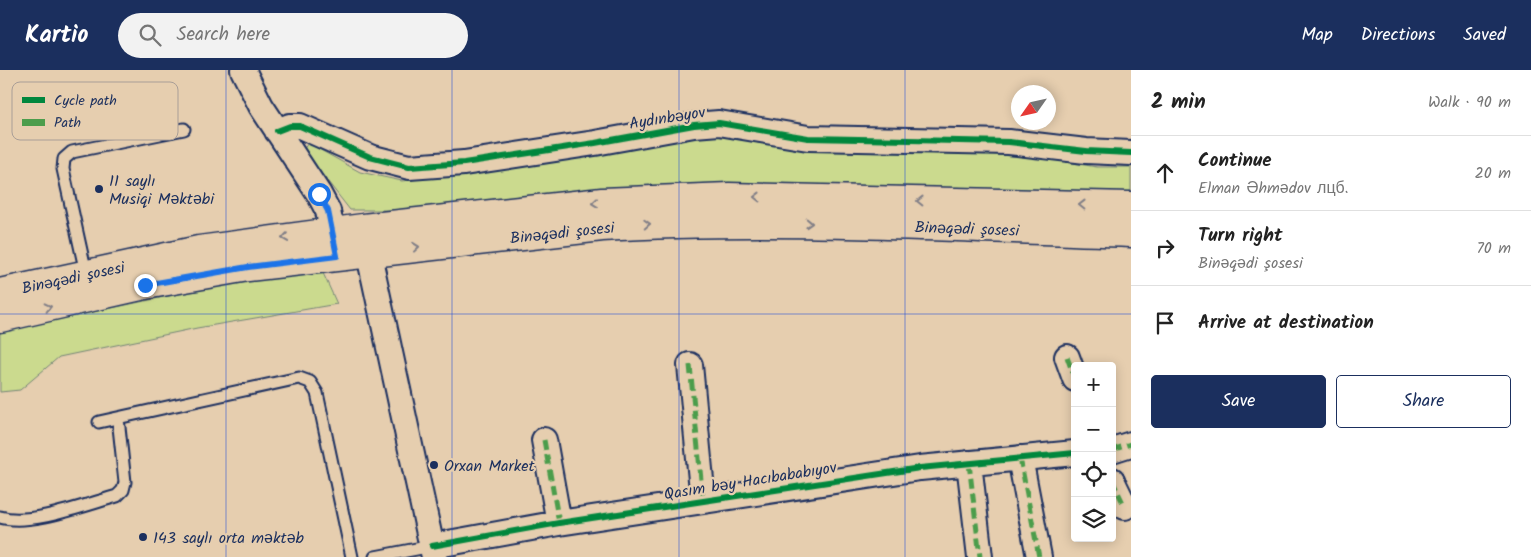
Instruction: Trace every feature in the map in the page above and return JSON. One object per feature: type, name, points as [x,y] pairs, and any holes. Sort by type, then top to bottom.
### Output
[{"type":"main road","name":"Binəqədi şosesi","points":[[0,293],[199,250],[335,244],[602,202],[738,197],[1131,206]]},
{"type":"main road","name":"Binəqədi şosesi","points":[[365,240],[668,224],[791,223],[1131,233]]},
{"type":"main road","name":"Binəqədi şosesi","points":[[0,318],[335,244]]},
{"type":"street","points":[[243,70],[261,106],[319,194],[328,211],[335,244]]},
{"type":"street","name":"Aydınbəyov","points":[[277,131],[290,126],[300,126],[370,157],[409,167],[464,163],[595,144],[694,125],[719,123],[808,138],[1009,142],[1086,152],[1131,153]]},
{"type":"street","points":[[365,240],[433,551]]},
{"type":"street","points":[[1067,357],[1071,368]]},
{"type":"street","points":[[690,365],[704,501]]},
{"type":"street","points":[[544,440],[558,523]]},
{"type":"street","points":[[1116,449],[1131,444]]},
{"type":"street","name":"Qasım bəy Hacıbababıyov","points":[[433,551],[558,523],[920,468],[1071,453]]},
{"type":"street","points":[[1020,458],[1039,557]]},
{"type":"street","points":[[970,463],[980,557]]},
{"type":"street","points":[[1116,488],[1125,507]]},
{"type":"lane","points":[[178,130],[184,129]]},
{"type":"lane","points":[[86,273],[63,169],[64,159],[72,152],[130,140]]},
{"type":"lane","points":[[99,422],[299,378],[310,382],[317,393],[352,557]]},
{"type":"lane","points":[[0,517],[13,521],[31,519],[117,496],[123,490],[125,482],[118,418]]},
{"type":"lane","points":[[376,557],[433,551]]},
{"type":"green space","points":[[704,133],[732,135],[758,143],[834,151],[985,154],[1042,158],[1097,167],[1131,167],[1131,193],[645,189],[399,210],[350,210],[303,150],[308,143],[360,172],[402,181],[513,168]]},
{"type":"green space","points":[[323,273],[337,304],[197,328],[59,357],[20,390],[0,392],[0,332],[224,284]]},
{"type":"marked path","points":[[1067,357],[1071,368]]},
{"type":"marked path","points":[[690,365],[703,501]]},
{"type":"marked path","points":[[544,440],[559,523]]},
{"type":"marked path","points":[[1116,449],[1131,444]]},
{"type":"marked path","points":[[1020,458],[1039,557]]},
{"type":"marked path","points":[[969,463],[980,557]]},
{"type":"marked path","points":[[1116,488],[1125,507]]},
{"type":"cycle path","points":[[277,131],[290,126],[300,126],[370,157],[409,167],[464,163],[595,143],[694,125],[719,123],[808,138],[1009,142],[1086,151],[1131,153]]},
{"type":"cycle path","points":[[432,546],[559,523],[920,468],[1071,453]]},
{"type":"place","name":"11 saylı Musiqi Məktəbi","points":[[99,189]]},
{"type":"place","name":"Orxan Market","points":[[434,465]]},
{"type":"place","name":"143 saylı orta məktəb","points":[[143,537]]},
{"type":"route","points":[[145,285],[248,267],[337,256],[328,211],[319,194]]}]
